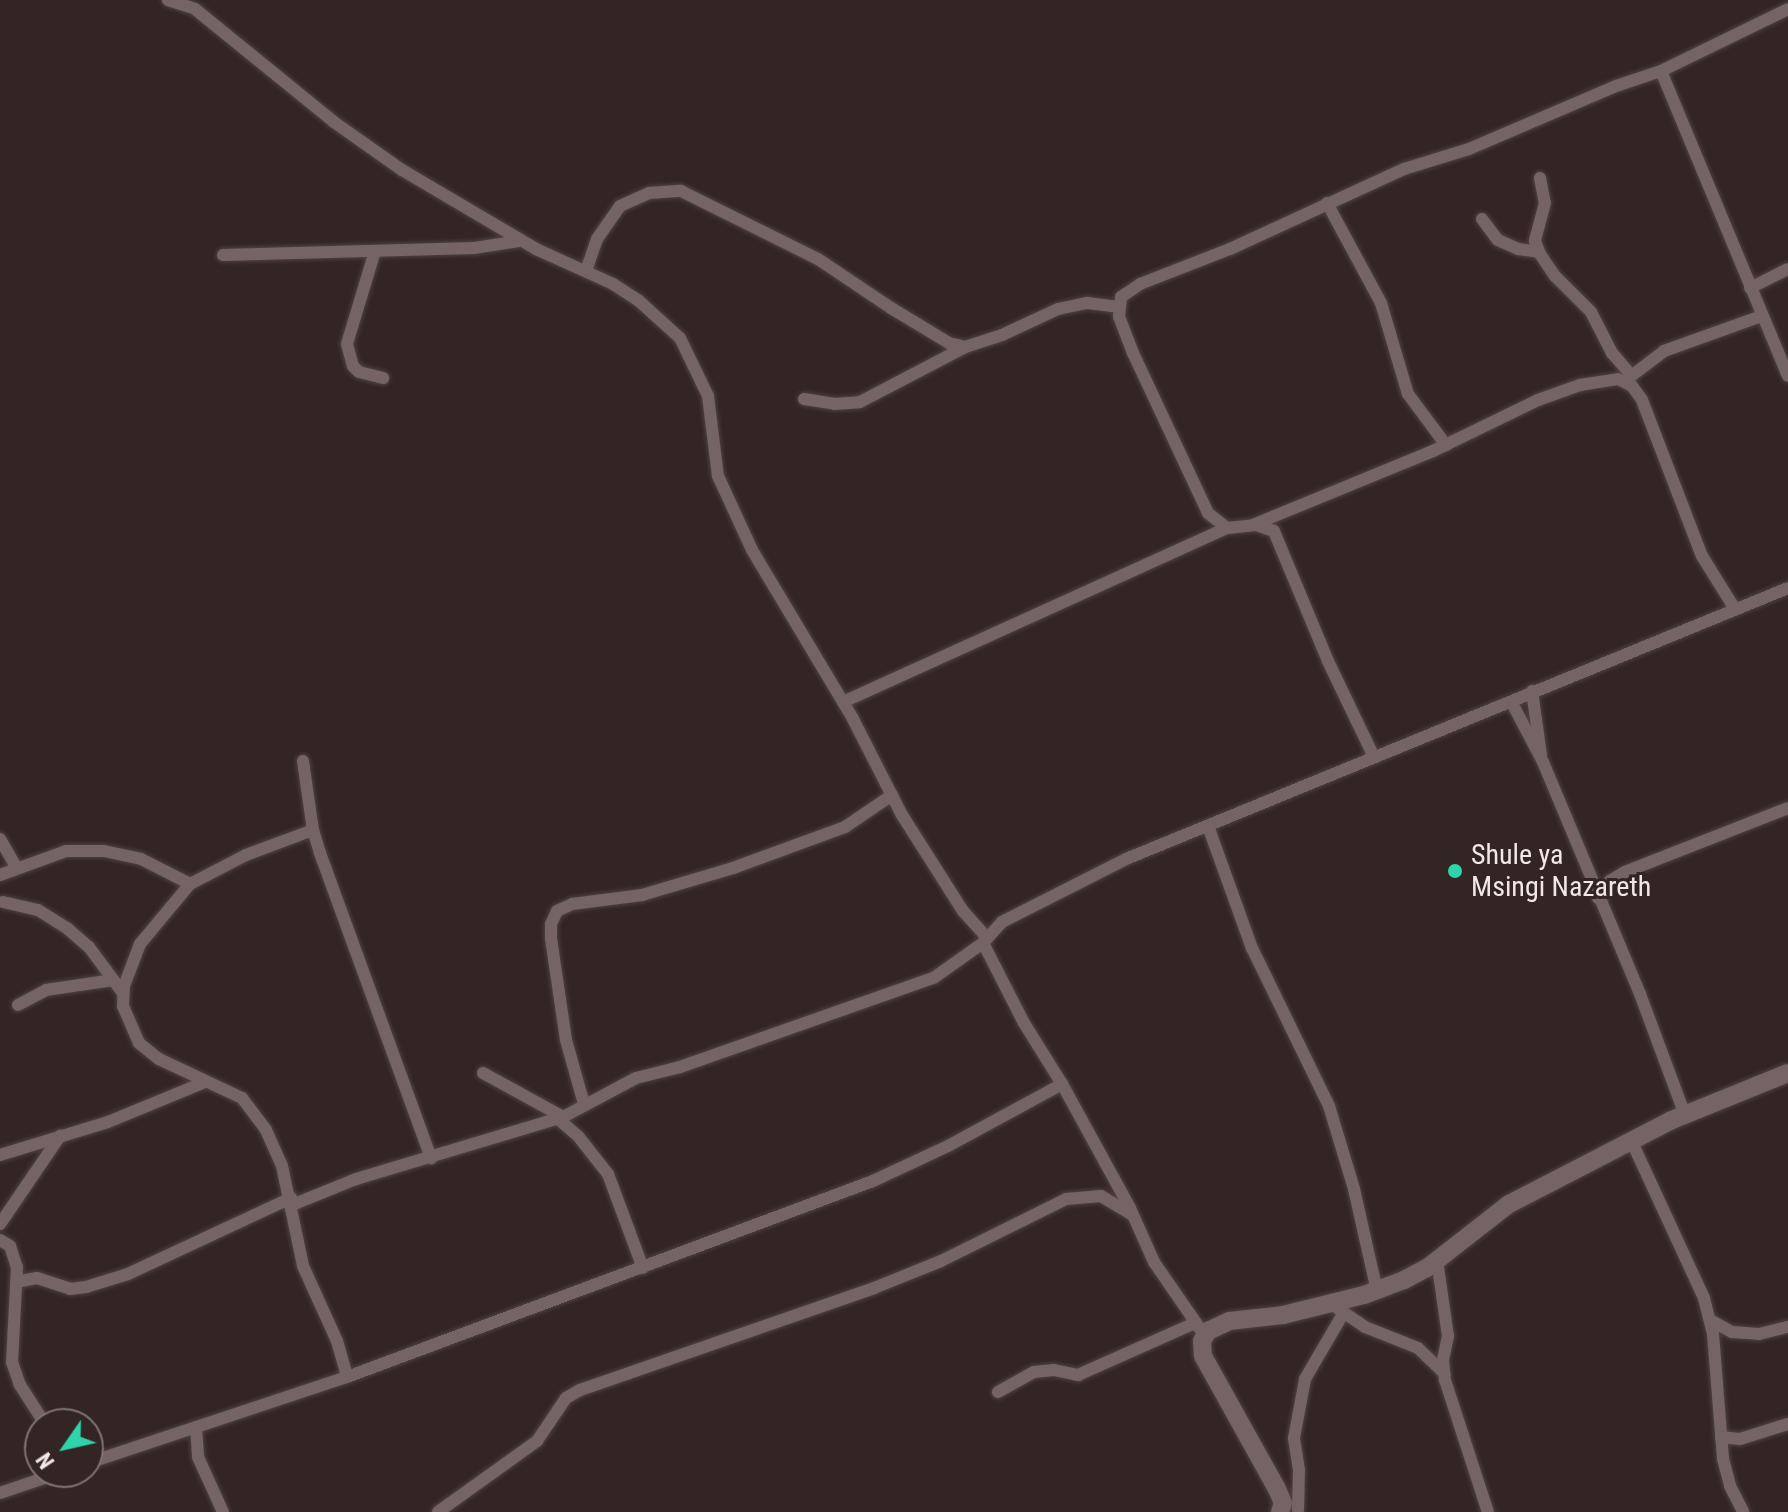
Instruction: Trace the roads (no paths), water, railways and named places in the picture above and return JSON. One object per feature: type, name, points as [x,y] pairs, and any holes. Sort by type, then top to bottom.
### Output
[{"type":"street","points":[[168,0],[195,9],[334,122],[402,170],[520,241],[586,271],[639,301],[680,338],[708,396],[714,458],[722,485],[752,550],[843,702],[892,795],[963,911],[985,940],[1024,1023],[1062,1084],[1133,1215],[1154,1262],[1200,1329],[1203,1356],[1283,1503],[1293,1511]]},
{"type":"street","points":[[1227,528],[1208,513],[1179,457],[1133,353],[1119,307],[1121,297],[1140,284],[1230,249],[1404,169],[1469,149],[1616,86],[1661,71],[1788,9]]},
{"type":"street","points":[[1661,71],[1788,376]]},
{"type":"street","points":[[1540,178],[1545,203],[1535,241],[1539,252],[1555,276],[1591,312],[1627,379],[1642,400],[1702,556],[1735,609]]},
{"type":"street","points":[[586,271],[597,239],[620,206],[649,193],[681,191],[818,259],[949,343],[965,347]]},
{"type":"street","points":[[1327,203],[1381,303],[1408,394],[1446,445]]},
{"type":"street","points":[[1482,219],[1498,240],[1518,249],[1539,252]]},
{"type":"street","points":[[223,255],[493,247],[520,241]]},
{"type":"street","points":[[375,251],[347,344],[353,366],[359,372],[383,378]]},
{"type":"street","points":[[1750,288],[1788,269]]},
{"type":"street","points":[[804,399],[834,404],[860,402],[965,347],[1002,335],[1058,309],[1087,303],[1119,307]]},
{"type":"street","points":[[1252,525],[1446,445],[1538,400],[1580,385],[1627,379],[1664,351],[1762,316]]},
{"type":"street","points":[[843,702],[1227,528],[1267,526],[1280,541],[1328,661],[1373,755]]},
{"type":"street","points":[[16,1282],[37,1278],[70,1289],[128,1274],[291,1201],[559,1117],[636,1078],[680,1067],[935,977],[985,940],[1002,922],[1070,886],[1293,793],[1373,755],[1404,747],[1512,703],[1532,691],[1640,651],[1788,588]]},
{"type":"street","points":[[1532,691],[1543,762]]},
{"type":"street","points":[[1512,703],[1543,762],[1586,873],[1665,1054],[1685,1115]]},
{"type":"street","points":[[303,761],[313,830],[431,1158]]},
{"type":"street","points":[[584,1104],[566,1040],[553,953],[551,924],[557,911],[572,904],[642,895],[733,868],[845,827],[892,795]]},
{"type":"street","points":[[1598,898],[1602,888],[1619,876],[1788,808]]},
{"type":"street","points":[[1208,826],[1252,948],[1329,1106],[1354,1189],[1377,1291]]},
{"type":"street","points":[[123,993],[140,944],[190,884],[246,855],[313,830]]},
{"type":"street","points":[[0,839],[17,868]]},
{"type":"street","points":[[0,875],[66,851],[104,851],[141,859],[190,884]]},
{"type":"street","points":[[1586,873],[1619,876]]},
{"type":"street","points":[[3,902],[38,910],[68,929],[89,947],[123,993],[128,1022],[139,1043],[159,1059],[242,1098],[253,1112],[276,1150],[291,1201],[303,1266],[337,1341],[347,1377]]},
{"type":"street","points":[[18,1005],[46,990],[113,980]]},
{"type":"street","points":[[483,1073],[559,1117],[578,1136],[608,1174],[643,1268]]},
{"type":"street","points":[[998,1392],[1034,1372],[1054,1370],[1078,1375],[1229,1321],[1337,1308],[1404,1280],[1437,1260],[1509,1204],[1631,1140],[1788,1073]]},
{"type":"street","points":[[0,1155],[108,1122],[205,1082]]},
{"type":"street","points":[[104,1458],[347,1377],[873,1181],[948,1146],[1062,1084]]},
{"type":"street","points":[[0,1224],[60,1136]]},
{"type":"street","points":[[1631,1140],[1684,1250],[1710,1320],[1721,1437],[1730,1486],[1743,1512]]},
{"type":"street","points":[[438,1512],[537,1441],[566,1398],[580,1390],[874,1288],[941,1261],[1066,1199],[1101,1196],[1133,1215]]},
{"type":"street","points":[[0,1240],[10,1246],[15,1257],[12,1362],[20,1385],[35,1408]]},
{"type":"street","points":[[1437,1260],[1448,1336],[1443,1359],[1445,1374],[1488,1512]]},
{"type":"street","points":[[1337,1308],[1386,1337],[1418,1348],[1445,1374]]},
{"type":"street","points":[[1293,1511],[1299,1470],[1294,1438],[1305,1379],[1337,1308]]},
{"type":"street","points":[[1710,1320],[1732,1332],[1759,1334],[1788,1327]]},
{"type":"street","points":[[1721,1437],[1740,1439],[1788,1424]]},
{"type":"street","points":[[196,1427],[198,1457],[223,1512]]},
{"type":"street","points":[[0,1493],[24,1485]]},
{"type":"place","name":"Shule ya Msingi Nazareth","points":[[1455,871]]}]
